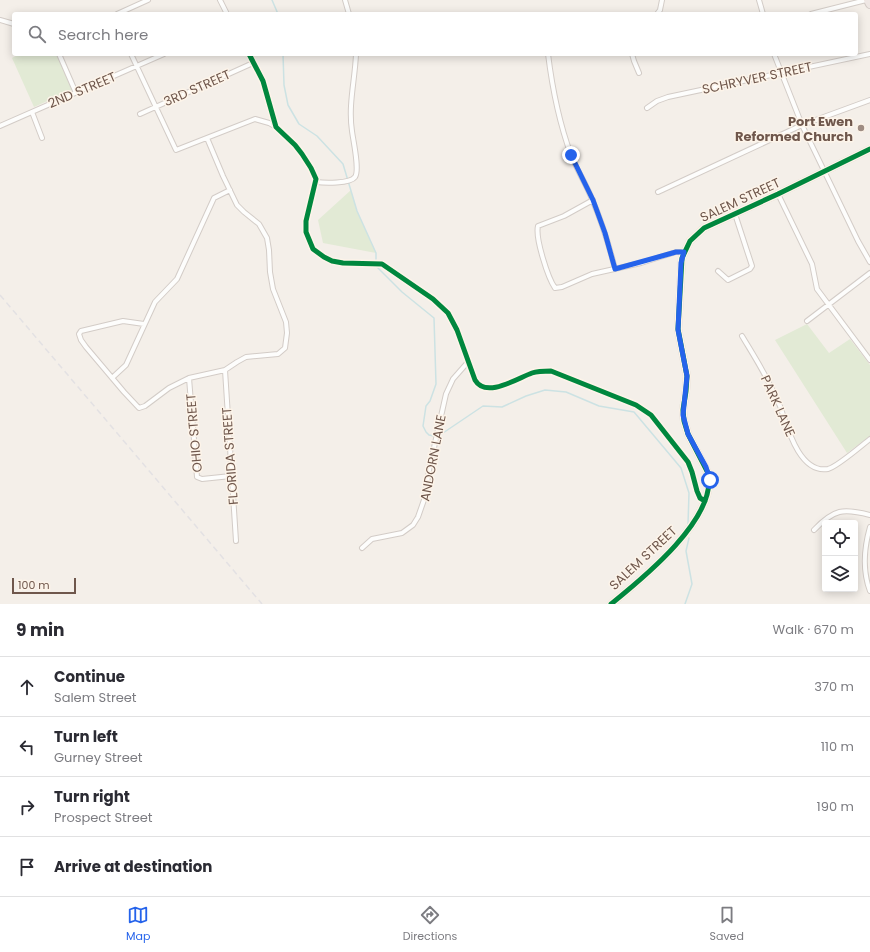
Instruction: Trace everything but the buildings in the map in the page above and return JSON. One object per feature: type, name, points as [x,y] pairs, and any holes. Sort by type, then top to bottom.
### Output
[{"type":"highway","points":[[867,0],[870,4]]},
{"type":"street","points":[[121,12],[148,0]]},
{"type":"street","points":[[220,0],[226,12]]},
{"type":"street","points":[[345,0],[348,12]]},
{"type":"street","points":[[658,12],[662,0]]},
{"type":"street","points":[[759,0],[762,12]]},
{"type":"street","points":[[819,12],[867,0]]},
{"type":"street","points":[[0,20],[12,23]]},
{"type":"street","name":"SCHRYVER STREET","points":[[647,108],[668,97],[870,54]]},
{"type":"street","points":[[60,56],[76,93]]},
{"type":"street","points":[[132,56],[176,150],[255,119],[269,123],[276,127],[295,145],[302,154],[311,168],[316,182],[306,221],[306,232],[313,249],[324,258],[332,261],[343,263],[382,264],[433,299],[448,313],[457,330],[477,383],[484,387],[498,387],[537,372],[551,371],[636,405],[650,415],[685,457],[692,472],[700,498],[705,502]]},
{"type":"street","name":"2ND STREET","points":[[0,126],[160,56]]},
{"type":"street","points":[[250,56],[263,81],[276,127]]},
{"type":"street","points":[[316,182],[339,182],[352,179],[357,173],[350,116],[356,56]]},
{"type":"street","points":[[548,56],[566,141],[574,162],[593,200],[605,233],[615,269]]},
{"type":"street","points":[[633,56],[636,69],[639,73]]},
{"type":"street","points":[[775,56],[802,125],[858,241],[870,262]]},
{"type":"street","name":"3RD STREET","points":[[140,114],[254,63]]},
{"type":"street","points":[[658,192],[802,125],[870,100]]},
{"type":"street","points":[[32,112],[42,138]]},
{"type":"street","points":[[144,324],[123,321],[79,332],[79,335],[86,347],[139,408],[169,388],[189,378],[225,370],[246,357],[278,354],[285,348],[287,334],[286,322],[273,289],[270,272],[269,243],[266,233],[259,224],[238,205],[207,138]]},
{"type":"street","name":"SALEM STREET","points":[[610,604],[640,580],[683,538],[705,502],[710,485],[708,473],[688,434],[683,415],[687,376],[678,330],[681,263],[684,252],[690,241],[698,233],[712,224],[778,194],[870,149]]},
{"type":"street","points":[[112,378],[126,365],[155,302],[176,279],[214,198],[230,190]]},
{"type":"street","points":[[778,194],[812,264],[817,289],[870,360]]},
{"type":"street","points":[[593,200],[564,216],[539,225],[537,228],[540,249],[555,288],[562,287],[592,274],[676,252],[684,252]]},
{"type":"street","points":[[718,271],[728,280],[750,269],[752,266],[735,214]]},
{"type":"street","points":[[808,321],[870,273]]},
{"type":"street","name":"PARK LANE","points":[[742,336],[767,379],[779,405],[787,430],[796,447],[812,467],[827,469],[835,466],[870,439]]},
{"type":"street","name":"ANDORN LANE","points":[[362,548],[372,539],[402,534],[413,525],[418,517],[425,497],[429,470],[446,394],[454,379],[468,362]]},
{"type":"street","name":"FLORIDA STREET","points":[[225,370],[236,542]]},
{"type":"street","name":"OHIO STREET","points":[[189,378],[197,477],[202,479],[232,476]]},
{"type":"street","points":[[814,530],[828,516],[840,512],[854,511],[870,515]]},
{"type":"street","points":[[870,527],[865,568],[866,579],[870,591]]},
{"type":"green space","points":[[16,56],[58,56],[72,90],[34,107],[12,58]]},
{"type":"green space","points":[[351,190],[357,211],[376,253],[323,243],[318,220]]},
{"type":"green space","points":[[807,324],[829,353],[850,339],[870,365],[870,436],[847,453],[775,340]]},
{"type":"waterway","points":[[272,0],[277,12]]},
{"type":"waterway","points":[[283,56],[284,85],[288,105],[299,124],[317,136],[343,164],[357,211],[376,253],[376,259]]},
{"type":"waterway","points":[[377,267],[402,292],[434,318],[436,384],[430,401],[426,406],[423,426],[429,435],[434,436]]},
{"type":"waterway","points":[[440,435],[483,406],[502,407],[526,396],[545,390],[566,392],[599,406],[634,412],[681,468],[689,493],[688,524]]},
{"type":"waterway","points":[[685,604],[692,584],[686,551],[689,538]]},
{"type":"railway","points":[[0,295],[262,604]]},
{"type":"cycle path","points":[[250,56],[263,81],[276,127],[295,145],[302,154],[316,179],[306,221],[306,232],[313,249],[332,261],[343,263],[382,264],[433,299],[448,313],[457,330],[475,380],[480,385],[487,388],[502,386],[532,373],[539,371],[551,371],[636,405],[651,415],[688,462],[700,498],[705,501]]},
{"type":"cycle path","points":[[611,604],[641,579],[675,546],[690,528],[701,509],[708,491],[708,473],[688,434],[684,421],[683,410],[687,376],[678,329],[682,258],[690,241],[704,228],[870,149]]},
{"type":"place","name":"Port Ewen Reformed Church","points":[[861,128]]},
{"type":"route","points":[[571,155],[593,200],[605,233],[615,269],[641,263],[676,252],[684,252],[681,263],[681,297],[678,330],[678,337],[687,376],[683,415],[688,434],[706,467],[710,480]]}]
